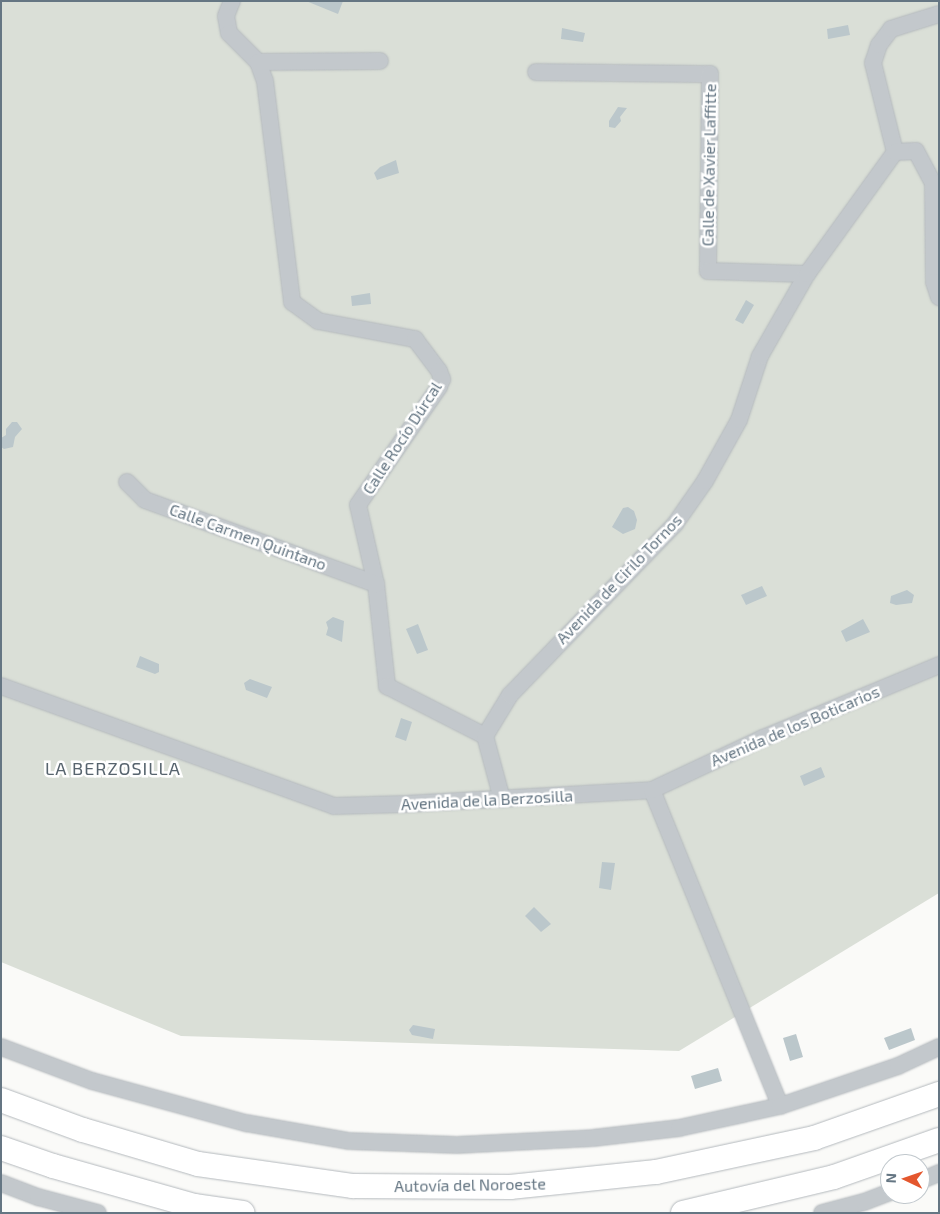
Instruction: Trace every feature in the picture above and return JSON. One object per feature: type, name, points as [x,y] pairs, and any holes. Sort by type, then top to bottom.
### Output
[{"type":"highway","points":[[1,1088],[32,1113]]},
{"type":"highway","name":"Autovía del Noroeste","points":[[1,1100],[32,1113],[83,1130],[198,1164],[353,1186],[510,1187],[656,1172],[814,1138],[939,1094]]},
{"type":"highway","points":[[683,1213],[834,1177],[939,1140]]},
{"type":"highway","points":[[1,1148],[53,1166],[194,1206],[243,1213]]},
{"type":"street","name":"Calle Rocío Dúrcal","points":[[232,1],[226,16],[230,33],[258,62],[265,81],[292,302],[318,321],[415,339],[439,371],[442,379],[439,387],[358,506],[376,584],[387,686],[485,736]]},
{"type":"street","points":[[939,14],[891,29],[879,45],[873,64],[895,152],[916,151],[934,183],[934,282],[939,297]]},
{"type":"street","points":[[258,62],[380,61]]},
{"type":"street","name":"Calle de Xavier Laffitte","points":[[536,72],[710,74],[708,271],[807,274]]},
{"type":"street","name":"Avenida de Cirilo Tornos","points":[[485,736],[510,695],[675,524],[705,481],[738,420],[760,356],[807,274],[895,152]]},
{"type":"street","name":"Calle Carmen Quintano","points":[[127,482],[145,500],[376,584]]},
{"type":"street","name":"Avenida de los Boticarios","points":[[652,790],[763,738],[939,665]]},
{"type":"street","name":"Avenida de la Berzosilla","points":[[1,686],[334,806],[652,790]]},
{"type":"street","points":[[485,736],[502,799]]},
{"type":"street","points":[[652,790],[780,1106]]},
{"type":"street","points":[[1,1047],[92,1081],[246,1123],[349,1141],[457,1145],[593,1138],[679,1128],[780,1106],[898,1066],[939,1047]]},
{"type":"street","points":[[1,1183],[38,1197],[98,1213]]},
{"type":"street","points":[[822,1213],[880,1196]]},
{"type":"shaded area","points":[[1,1],[939,1],[939,893],[679,1051],[181,1036],[1,962]]},
{"type":"shaded area","points":[[306,1],[343,1],[338,14]]},
{"type":"shaded area","points":[[848,25],[850,35],[828,39],[827,29]]},
{"type":"shaded area","points":[[562,28],[585,33],[583,42],[561,39]]},
{"type":"shaded area","points":[[618,107],[627,108],[620,117],[621,121],[615,128],[609,127],[609,121]]},
{"type":"shaded area","points":[[396,160],[399,173],[377,180],[374,173],[380,167]]},
{"type":"shaded area","points":[[370,293],[371,304],[352,306],[351,296]]},
{"type":"shaded area","points":[[746,300],[754,305],[743,324],[735,320]]},
{"type":"shaded area","points":[[12,422],[17,422],[22,429],[15,437],[13,447],[4,449],[1,447],[1,438],[6,435],[6,429]]},
{"type":"shaded area","points":[[628,507],[634,511],[637,520],[635,529],[623,534],[612,527],[623,508]]},
{"type":"shaded area","points":[[762,586],[767,596],[746,605],[741,595]]},
{"type":"shaded area","points":[[907,590],[914,595],[912,603],[896,605],[890,603],[891,596]]},
{"type":"shaded area","points":[[333,617],[344,621],[342,642],[326,635],[328,628],[326,622]]},
{"type":"shaded area","points":[[863,619],[870,632],[846,642],[841,631]]},
{"type":"shaded area","points":[[418,624],[428,650],[417,654],[406,629]]},
{"type":"shaded area","points":[[140,656],[159,664],[159,672],[155,674],[136,667]]},
{"type":"shaded area","points":[[250,679],[272,687],[267,698],[246,690],[244,683]]},
{"type":"shaded area","points":[[401,718],[412,722],[406,741],[395,737]]},
{"type":"shaded area","points":[[821,767],[825,777],[804,786],[800,776]]},
{"type":"shaded area","points":[[602,862],[615,863],[611,890],[599,888]]},
{"type":"shaded area","points":[[534,907],[551,924],[541,932],[525,916]]},
{"type":"shaded area","points":[[413,1025],[435,1029],[433,1039],[412,1035],[409,1030]]},
{"type":"shaded area","points":[[911,1028],[915,1040],[889,1050],[884,1038]]},
{"type":"shaded area","points":[[796,1034],[803,1057],[790,1061],[783,1038]]},
{"type":"shaded area","points":[[718,1068],[722,1081],[695,1089],[691,1076]]},
{"type":"district","name":"LA BERZOSILLA","points":[[113,768]]}]
